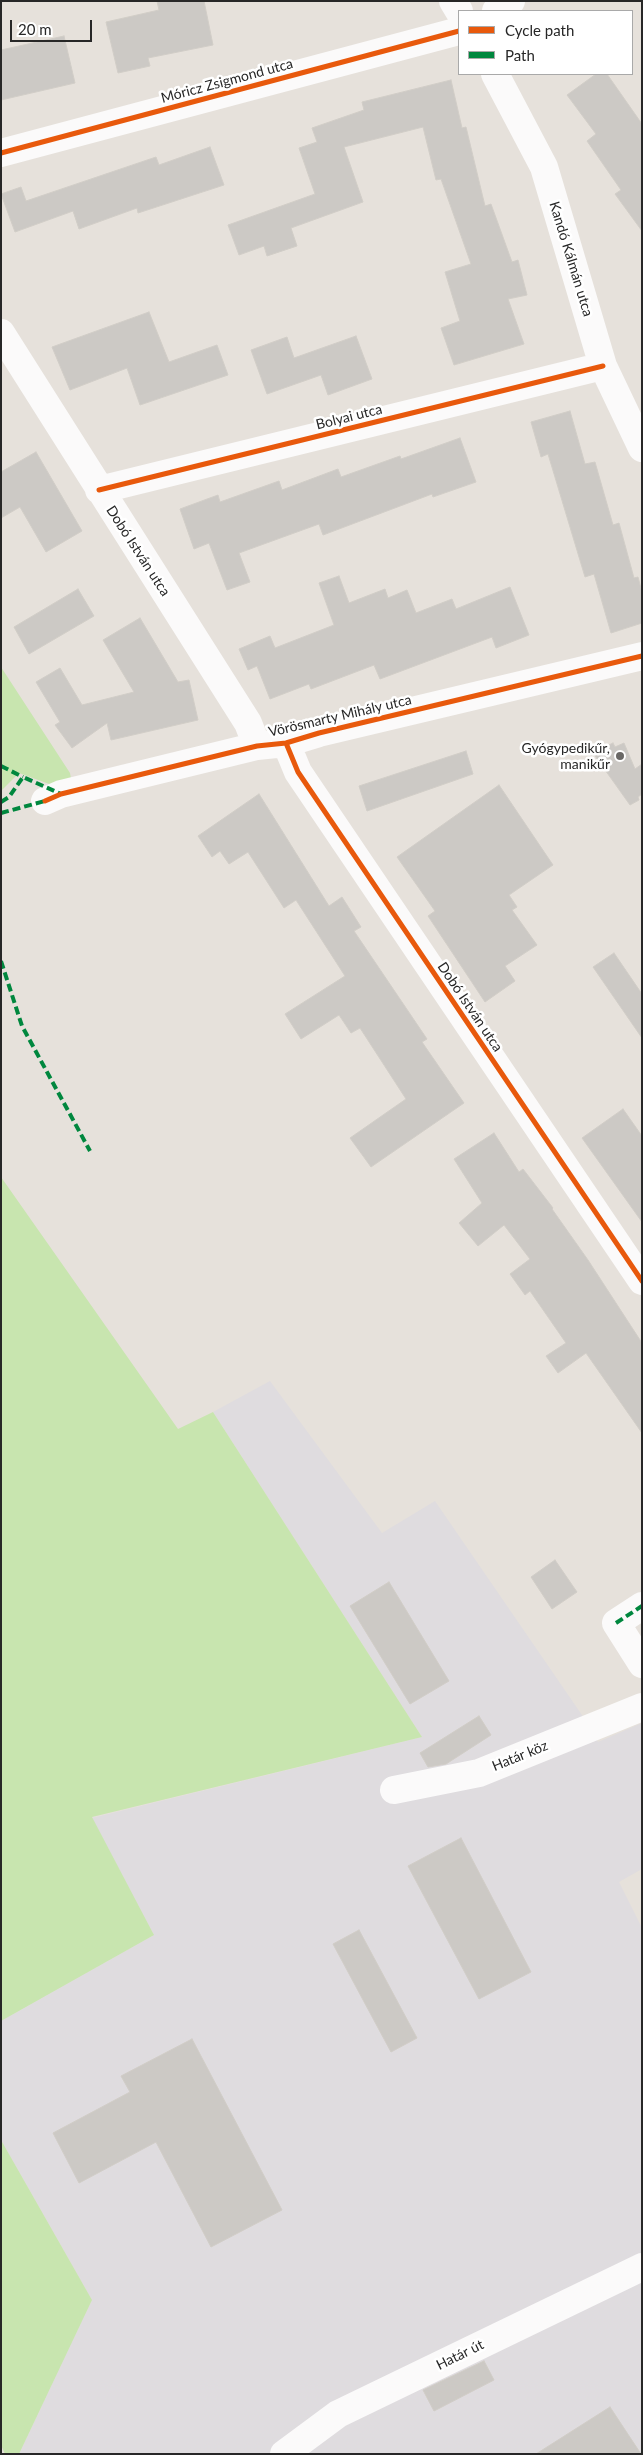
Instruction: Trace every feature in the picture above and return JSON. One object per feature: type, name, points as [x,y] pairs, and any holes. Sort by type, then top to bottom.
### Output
[{"type":"street","points":[[498,10],[511,1]]},
{"type":"street","name":"Móricz Zsigmond utca","points":[[1,153],[458,31]]},
{"type":"street","name":"Kandó Kálmán utca","points":[[496,75],[544,167],[604,366],[642,448]]},
{"type":"street","name":"Dobó István utca","points":[[1,333],[248,722],[257,746]]},
{"type":"street","name":"Bolyai utca","points":[[99,490],[604,366]]},
{"type":"street","name":"Vörösmarty Mihály utca","points":[[45,800],[257,746],[286,743],[319,733],[642,656]]},
{"type":"street","name":"Dobó István utca","points":[[286,743],[298,772],[642,1281]]},
{"type":"street","points":[[642,1606],[616,1623],[642,1664]]},
{"type":"street","name":"Határ köz","points":[[394,1790],[480,1773],[642,1707]]},
{"type":"street","name":"Határ út","points":[[284,2454],[338,2414],[642,2267]]},
{"type":"shaded area","points":[[270,1381],[382,1533],[435,1501],[584,1718],[598,1742],[642,1723],[642,1869],[619,1882],[642,1928],[642,2454],[19,2454],[92,2300],[1,2140],[1,2021],[154,1935],[92,1818],[422,1737],[213,1412]]},
{"type":"green space","points":[[1,667],[70,773],[73,789],[52,785],[19,773],[1,791]]},
{"type":"green space","points":[[1,1177],[178,1429],[213,1412],[422,1737],[92,1817],[154,1935],[1,2021]]},
{"type":"green space","points":[[1,2140],[92,2300],[19,2454],[5,2454],[1,2445]]},
{"type":"building","points":[[157,1],[204,1],[213,45],[148,58],[150,66],[118,73],[106,22],[159,10]]},
{"type":"building","points":[[64,36],[75,83],[1,100],[1,50]]},
{"type":"building","points":[[595,75],[608,75],[642,124],[642,231],[615,194],[621,190],[587,141],[596,134],[567,95]]},
{"type":"building","points":[[451,80],[462,128],[466,127],[485,206],[491,204],[512,262],[518,260],[527,295],[508,299],[524,344],[454,365],[441,328],[460,321],[445,272],[471,264],[441,179],[436,180],[423,127],[344,147],[363,202],[291,228],[297,246],[267,256],[264,246],[239,255],[228,225],[315,194],[299,148],[317,142],[312,128],[364,110],[362,102]]},
{"type":"building","points":[[210,147],[224,185],[138,213],[137,208],[79,229],[73,211],[15,232],[1,194],[21,187],[26,201],[156,157],[159,165]]},
{"type":"building","points":[[149,312],[169,362],[217,345],[228,375],[140,405],[127,368],[70,390],[52,347]]},
{"type":"building","points":[[356,336],[372,379],[328,395],[321,375],[267,394],[251,350],[287,337],[294,358]]},
{"type":"building","points":[[570,411],[585,464],[595,462],[613,525],[619,523],[634,578],[638,577],[642,592],[642,623],[611,633],[594,574],[585,577],[548,454],[541,457],[531,422]]},
{"type":"building","points":[[460,438],[476,482],[433,497],[432,494],[323,535],[319,524],[239,553],[250,582],[227,590],[209,543],[194,549],[180,509],[218,495],[220,502],[279,481],[282,490],[338,469],[341,477],[400,456],[401,459]]},
{"type":"building","points":[[36,452],[82,531],[46,552],[20,507],[1,518],[1,472]]},
{"type":"building","points":[[339,576],[349,603],[385,589],[388,598],[407,590],[416,613],[452,599],[456,609],[510,587],[529,635],[496,648],[492,637],[380,679],[374,665],[311,689],[309,684],[270,699],[257,666],[248,670],[239,649],[270,636],[275,648],[334,625],[319,583]]},
{"type":"building","points":[[78,589],[94,616],[29,654],[14,627]]},
{"type":"building","points":[[140,618],[178,682],[189,680],[198,720],[111,740],[107,723],[72,748],[55,725],[60,722],[36,682],[60,668],[82,705],[134,692],[103,640]]},
{"type":"building","points":[[613,743],[615,747],[624,743],[635,769],[642,764],[642,794],[638,797],[639,800],[630,805],[593,753]]},
{"type":"building","points":[[466,751],[473,774],[367,811],[359,786]]},
{"type":"building","points":[[499,785],[553,865],[509,895],[517,907],[512,910],[537,945],[505,966],[515,981],[485,1002],[428,916],[435,911],[397,857]]},
{"type":"building","points":[[259,794],[329,906],[342,897],[361,927],[354,931],[427,1039],[422,1042],[464,1103],[371,1167],[350,1138],[406,1099],[360,1028],[351,1033],[339,1015],[301,1039],[285,1014],[345,976],[296,900],[284,908],[248,852],[229,864],[220,851],[212,857],[198,836]]},
{"type":"building","points":[[614,953],[642,994],[642,1038],[593,967]]},
{"type":"building","points":[[623,1109],[642,1136],[642,1222],[582,1138]]},
{"type":"building","points":[[494,1133],[519,1172],[523,1169],[553,1208],[642,1343],[642,1433],[586,1353],[558,1373],[546,1356],[566,1343],[530,1291],[525,1295],[510,1274],[530,1259],[504,1225],[478,1246],[459,1223],[482,1203],[454,1159]]},
{"type":"building","points":[[555,1560],[577,1592],[552,1609],[531,1577]]},
{"type":"building","points":[[389,1582],[449,1681],[410,1704],[350,1606]]},
{"type":"building","points":[[479,1716],[491,1735],[446,1764],[428,1767],[420,1753]]},
{"type":"building","points":[[461,1838],[531,1972],[479,1999],[408,1866]]},
{"type":"building","points":[[359,1930],[417,2038],[391,2052],[333,1944]]},
{"type":"building","points":[[192,2039],[282,2210],[211,2247],[156,2142],[79,2183],[53,2133],[130,2092],[121,2076]]},
{"type":"building","points":[[484,2361],[494,2380],[434,2411],[423,2390]]},
{"type":"building","points":[[610,2407],[641,2454],[536,2454]]},
{"type":"marked path","points":[[1,766],[23,777]]},
{"type":"marked path","points":[[1,802],[9,797],[23,777],[61,794]]},
{"type":"marked path","points":[[1,813],[45,801]]},
{"type":"marked path","points":[[1,961],[22,1026],[90,1151]]},
{"type":"marked path","points":[[616,1623],[642,1606]]},
{"type":"cycle path","points":[[1,153],[458,31]]},
{"type":"cycle path","points":[[99,490],[603,366]]},
{"type":"cycle path","points":[[45,801],[61,794],[257,746],[286,743],[319,733],[642,656]]},
{"type":"cycle path","points":[[286,743],[298,772],[642,1281]]},
{"type":"place","name":"Gyógypedikűr, manikűr","points":[[620,756]]}]
